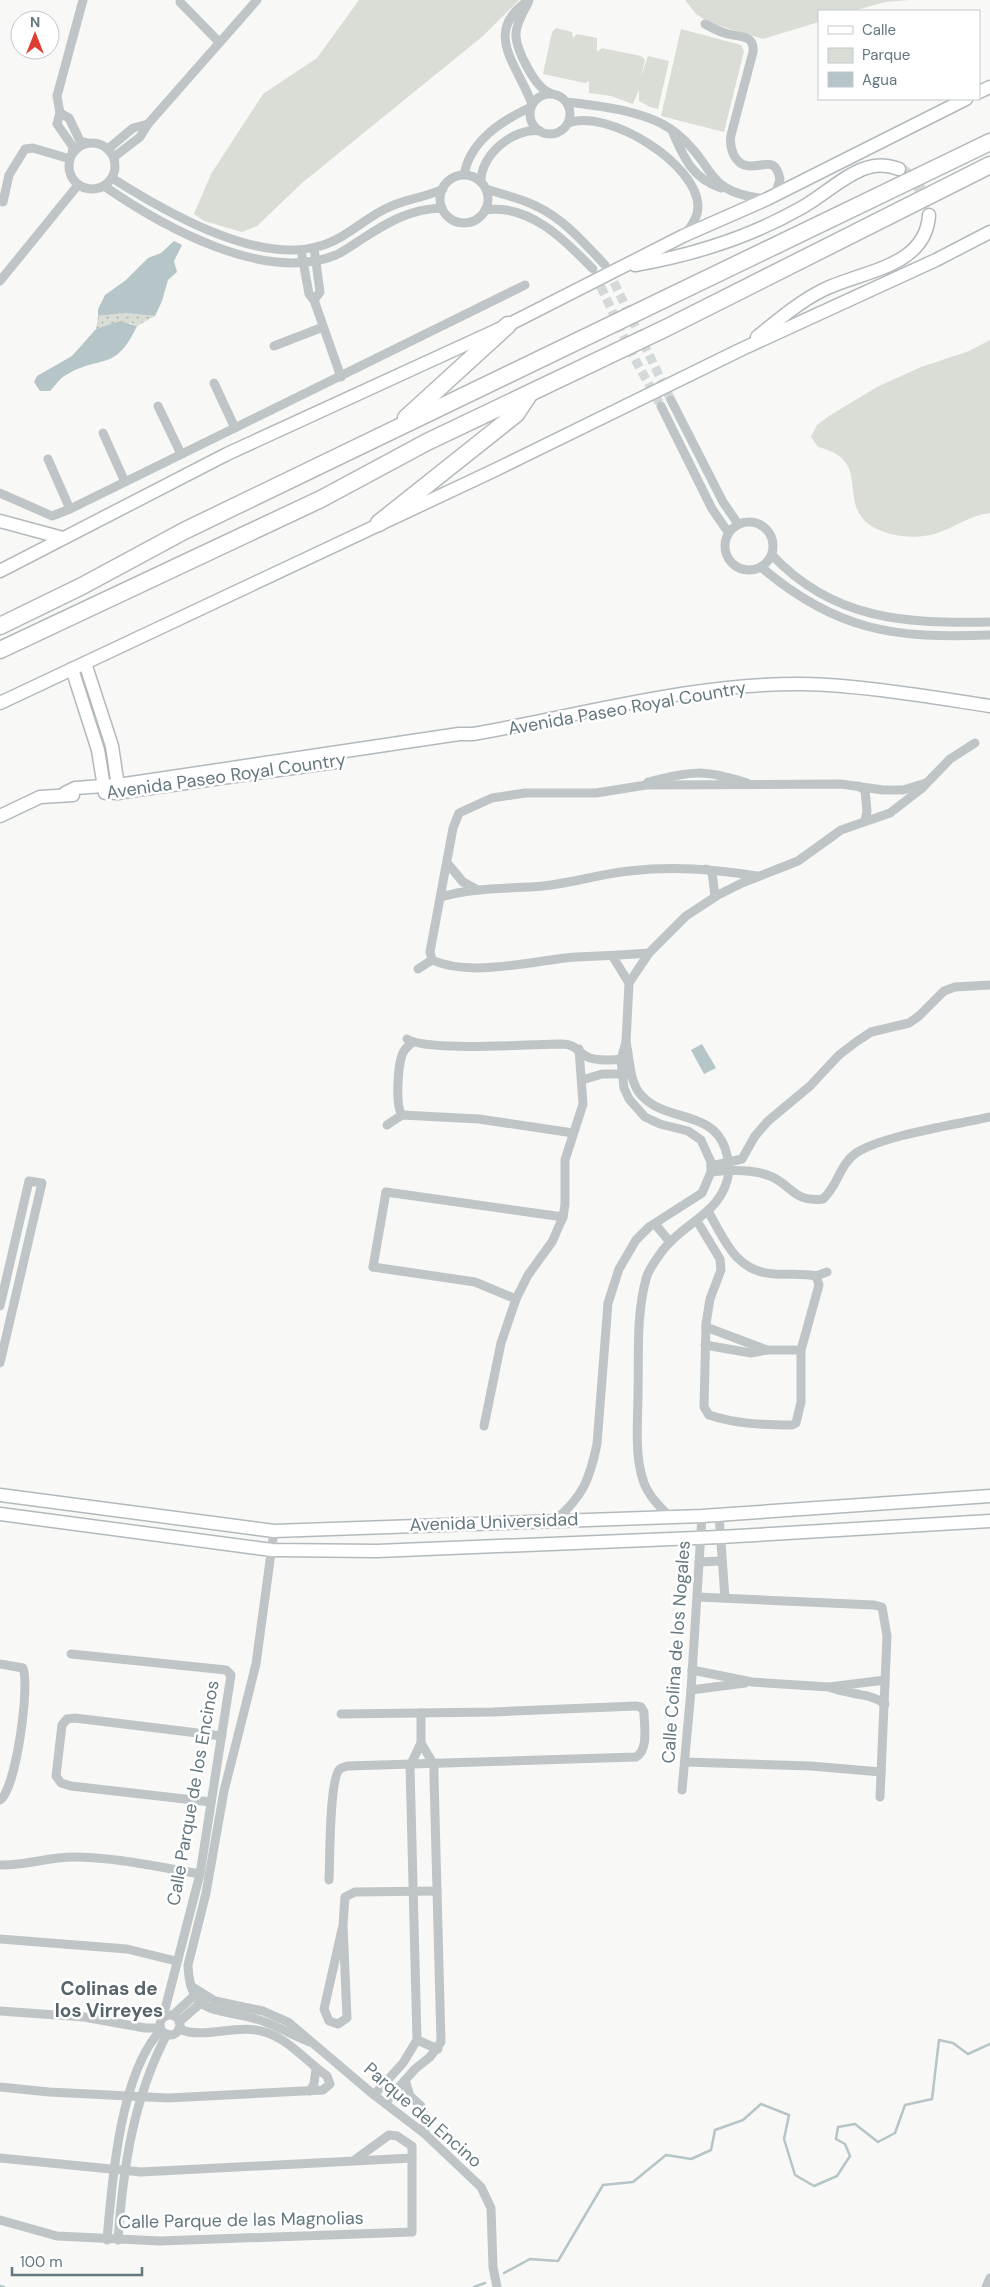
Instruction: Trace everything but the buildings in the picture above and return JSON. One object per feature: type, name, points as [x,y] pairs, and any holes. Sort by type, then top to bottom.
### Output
[{"type":"highway","points":[[0,626],[82,586],[184,531],[990,142]]},
{"type":"highway","points":[[0,650],[322,499],[427,442],[666,328],[990,165]]},
{"type":"highway","points":[[394,430],[508,325]]},
{"type":"highway","points":[[379,523],[516,414],[530,392]]},
{"type":"main road","points":[[1,568],[227,454],[508,325],[683,236],[771,197],[964,100]]},
{"type":"main road","points":[[622,267],[667,260],[723,243],[757,230],[800,209],[852,173],[866,167],[888,165],[900,169]]},
{"type":"main road","points":[[742,349],[782,317],[823,290],[874,272],[905,257],[918,243],[926,230],[929,215]]},
{"type":"main road","points":[[0,703],[495,470],[742,349],[936,260],[990,232]]},
{"type":"main road","points":[[0,521],[63,538]]},
{"type":"main road","points":[[85,663],[112,746],[118,789]]},
{"type":"main road","points":[[72,669],[98,750],[105,790]]},
{"type":"main road","name":"Avenida Paseo Royal Country","points":[[0,816],[40,797],[118,789],[461,740],[474,734],[661,698],[754,686],[803,684],[990,706]]},
{"type":"main road","points":[[98,750],[112,746]]},
{"type":"main road","name":"Avenida Universidad","points":[[0,1495],[274,1531],[556,1519],[702,1516],[990,1496]]},
{"type":"main road","name":"Avenida Universidad","points":[[0,1514],[272,1550],[377,1551],[701,1538],[990,1521]]},
{"type":"street","points":[[60,113],[69,118],[80,141],[102,145],[114,157],[115,171],[112,178],[104,186],[91,189],[78,185],[69,170],[73,147],[57,124],[60,113],[57,96],[83,0]]},
{"type":"street","points":[[114,157],[140,137],[148,124],[257,0]]},
{"type":"street","points":[[529,0],[516,28],[518,45],[540,87],[560,96],[567,102],[570,109],[568,123]]},
{"type":"street","points":[[529,0],[510,16],[504,33],[507,50],[532,106]]},
{"type":"street","points":[[180,2],[219,42]]},
{"type":"street","points":[[672,130],[681,154],[695,173],[708,184],[739,195],[771,197],[780,179],[776,168],[768,164],[748,166],[742,164],[734,155],[730,141],[753,52],[752,43],[746,37],[727,34],[705,24]]},
{"type":"street","points":[[507,50],[518,45]]},
{"type":"street","points":[[540,132],[530,117],[532,106],[537,98],[550,93]]},
{"type":"street","points":[[567,102],[612,108],[660,123],[672,130],[692,148],[714,179],[728,191]]},
{"type":"street","points":[[464,175],[470,158],[491,130],[532,106]]},
{"type":"street","points":[[486,210],[488,200],[484,186],[485,164],[507,141],[524,131],[551,134],[561,131],[568,123],[576,120],[595,121],[628,132],[661,153],[686,179],[694,191],[698,208],[694,222],[683,236]]},
{"type":"street","points":[[108,149],[133,128],[148,124]]},
{"type":"street","points":[[3,202],[9,174],[25,149],[33,148],[71,156],[88,143]]},
{"type":"street","points":[[686,179],[695,173]]},
{"type":"street","points":[[593,270],[562,238],[518,213],[495,208],[486,210],[478,218],[468,222],[458,222],[448,217],[442,208],[440,198],[442,189],[450,180],[464,175],[474,177],[484,186],[518,198],[555,217],[570,229],[605,265]]},
{"type":"street","points":[[112,178],[146,200],[213,233],[261,246],[301,250],[333,242],[384,209],[442,189]]},
{"type":"street","points":[[0,281],[78,185]]},
{"type":"street","points":[[104,186],[137,209],[210,246],[252,257],[302,263],[316,262],[338,254],[391,220],[409,213],[442,208]]},
{"type":"street","points":[[314,248],[320,292],[314,300]]},
{"type":"street","points":[[301,250],[309,294],[314,300],[341,377]]},
{"type":"street","points":[[0,493],[52,516],[70,509],[525,285]]},
{"type":"street","points":[[274,346],[323,327]]},
{"type":"street","points":[[214,383],[235,428]]},
{"type":"street","points":[[671,400],[723,502],[738,524]]},
{"type":"street","points":[[158,406],[181,454]]},
{"type":"street","points":[[661,406],[712,509],[728,532]]},
{"type":"street","points":[[103,433],[125,482]]},
{"type":"street","points":[[48,459],[70,509]]},
{"type":"street","points":[[753,522],[766,528],[773,540],[772,555],[761,567],[748,570],[742,569],[730,561],[724,547],[728,532],[738,524],[753,522]]},
{"type":"street","points":[[772,555],[787,571],[828,598],[884,618],[918,622],[990,622]]},
{"type":"street","points":[[761,567],[797,596],[821,610],[855,623],[883,631],[918,636],[990,635]]},
{"type":"street","points":[[556,1519],[571,1507],[585,1487],[592,1466],[597,1444],[608,1303],[619,1269],[636,1240],[655,1224],[702,1192],[711,1169],[707,1150],[695,1135],[660,1124],[645,1117],[636,1109],[624,1088],[622,1074],[625,1059],[629,983],[649,952],[686,916],[715,896],[798,861],[841,830],[865,820],[890,813],[905,803],[950,759],[976,743]]},
{"type":"street","points":[[624,788],[694,772],[727,776],[755,785]]},
{"type":"street","points":[[649,952],[613,957],[578,957],[501,966],[442,965],[432,960],[430,952],[448,864],[453,828],[459,813],[472,806],[506,795],[596,793],[646,785],[841,784],[903,790],[926,783]]},
{"type":"street","points":[[858,786],[865,790],[867,800],[865,820]]},
{"type":"street","points":[[448,864],[463,882],[478,890]]},
{"type":"street","points":[[441,897],[478,890],[552,885],[628,871],[706,869],[760,877]]},
{"type":"street","points":[[706,869],[712,872],[715,896]]},
{"type":"street","points":[[613,957],[629,983]]},
{"type":"street","points":[[418,969],[432,960]]},
{"type":"street","points":[[729,1167],[742,1159],[768,1121],[810,1086],[839,1055],[856,1042],[871,1032],[909,1023],[919,1016],[944,991],[955,987],[990,985]]},
{"type":"street","points":[[402,1115],[398,1105],[402,1055],[410,1041],[438,1045],[562,1044],[573,1045],[586,1057],[625,1059]]},
{"type":"street","points":[[484,1426],[501,1343],[516,1299],[528,1276],[552,1242],[563,1217],[565,1204],[565,1160],[583,1104],[579,1049]]},
{"type":"street","points":[[625,1059],[640,1095],[650,1103],[704,1122],[722,1140],[729,1167],[724,1190],[708,1212],[663,1249],[646,1277],[641,1300],[638,1435],[640,1466],[644,1483],[654,1500],[669,1516]]},
{"type":"street","points":[[582,1080],[602,1074],[632,1074]]},
{"type":"street","points":[[388,1125],[402,1115],[479,1119],[574,1133]]},
{"type":"street","points":[[711,1169],[729,1167],[771,1176],[803,1198],[823,1199],[831,1192],[843,1166],[856,1154],[874,1144],[990,1117]]},
{"type":"street","points":[[0,1306],[29,1181],[42,1183],[0,1363]]},
{"type":"street","points":[[516,1299],[475,1282],[369,1269],[384,1191],[563,1217]]},
{"type":"street","points":[[708,1212],[731,1250],[748,1268],[764,1274],[816,1276],[827,1272]]},
{"type":"street","points":[[697,1221],[720,1259],[721,1270],[710,1299],[706,1326],[704,1407],[709,1415],[724,1420],[771,1425],[792,1425],[796,1423],[800,1402],[802,1350],[819,1285],[816,1276]]},
{"type":"street","points":[[655,1224],[670,1242]]},
{"type":"street","points":[[720,1259],[731,1250]]},
{"type":"street","points":[[706,1326],[767,1350]]},
{"type":"street","points":[[705,1345],[751,1353],[767,1350],[802,1350]]},
{"type":"street","name":"Calle Colina de los Nogales","points":[[719,1515],[724,1598]]},
{"type":"street","name":"Calle Colina de los Nogales","points":[[682,1790],[698,1597],[702,1516]]},
{"type":"street","name":"Parque del Encino","points":[[274,1531],[256,1664],[224,1791],[206,1893],[188,1965],[191,1986],[200,2004],[216,2012],[257,2019],[310,2042]]},
{"type":"street","points":[[700,1562],[722,1561]]},
{"type":"street","points":[[698,1597],[874,1605],[882,1608],[886,1636],[885,1704],[880,1797]]},
{"type":"street","name":"Calle Parque de los Encinos","points":[[71,1654],[226,1670],[229,1672],[232,1680],[200,1874],[176,1961],[163,2017],[163,2030]]},
{"type":"street","points":[[0,1664],[23,1668],[24,1674],[24,1709],[15,1762],[8,1790],[0,1800]]},
{"type":"street","points":[[692,1670],[752,1682],[830,1687],[885,1680]]},
{"type":"street","points":[[691,1690],[752,1682]]},
{"type":"street","points":[[830,1687],[840,1691],[876,1698],[885,1704]]},
{"type":"street","points":[[329,1880],[332,1805],[336,1775],[340,1769],[347,1766],[410,1766],[636,1757],[644,1749],[644,1712],[641,1707],[636,1706],[341,1714]]},
{"type":"street","points":[[374,2095],[403,2063],[417,2040],[410,1766],[421,1743],[421,1713]]},
{"type":"street","points":[[211,1802],[71,1786],[60,1783],[56,1776],[62,1725],[67,1719],[75,1718],[222,1736]]},
{"type":"street","points":[[385,2103],[405,2080],[438,2049],[441,2042],[434,1765],[421,1743]]},
{"type":"street","points":[[685,1762],[811,1766],[881,1772]]},
{"type":"street","points":[[0,1865],[17,1866],[70,1857],[96,1858],[200,1874]]},
{"type":"street","points":[[343,1925],[324,2009],[329,2021],[338,2024],[347,2018],[343,1903],[349,1893],[437,1891]]},
{"type":"street","points":[[0,1939],[126,1949],[176,1961]]},
{"type":"street","points":[[0,2010],[84,2017],[174,2033],[177,2022],[196,1994]]},
{"type":"street","name":"Parque del Encino","points":[[196,1994],[263,2011],[288,2022],[374,2095],[425,2134],[481,2187],[491,2208],[493,2267],[497,2287]]},
{"type":"street","points":[[177,2022],[208,1997]]},
{"type":"street","points":[[0,2087],[130,2096],[236,2096],[323,2090],[330,2084],[327,2076],[276,2036],[257,2030],[239,2029],[195,2033],[177,2022],[163,2017]]},
{"type":"street","points":[[107,2240],[116,2145],[143,2055],[152,2040],[163,2030]]},
{"type":"street","points":[[118,2240],[124,2169],[128,2146],[163,2030]]},
{"type":"street","points":[[417,2040],[438,2049]]},
{"type":"street","points":[[310,2091],[314,2084],[316,2069]]},
{"type":"street","points":[[405,2080],[410,2096],[420,2106],[424,2115],[425,2134]]},
{"type":"street","points":[[0,2158],[141,2172],[356,2159],[412,2158],[412,2146],[397,2136],[389,2135],[356,2159]]},
{"type":"street","name":"Calle Parque de las Magnolias","points":[[0,2220],[57,2236],[107,2240],[169,2241],[412,2232],[412,2158]]},
{"type":"green space","points":[[359,0],[519,0],[483,36],[302,183],[257,226],[242,232],[204,221],[194,214],[211,174],[263,94],[317,58]]},
{"type":"green space","points":[[685,0],[909,0],[885,2],[857,10],[818,10],[818,22],[763,39],[710,23],[696,14]]},
{"type":"green space","points":[[556,28],[572,32],[573,38],[577,34],[597,38],[597,52],[602,48],[641,56],[645,60],[641,77],[648,56],[669,61],[658,109],[639,101],[639,90],[633,104],[611,96],[589,93],[589,81],[585,83],[543,74],[552,32]]},
{"type":"green space","points":[[681,29],[741,45],[744,51],[724,132],[661,116]]},
{"type":"green space","points":[[125,313],[155,316],[137,326],[131,323],[96,329],[98,316]]},
{"type":"green space","points":[[990,340],[990,513],[976,516],[937,533],[912,537],[894,535],[870,525],[861,516],[856,505],[850,471],[845,461],[835,453],[818,447],[811,437],[817,425],[877,387],[921,367],[969,351]]},
{"type":"water","points":[[174,241],[182,245],[174,261],[177,272],[168,280],[155,316],[125,313],[98,316],[98,309],[105,295],[126,280],[148,258],[161,253]]},
{"type":"water","points":[[120,321],[137,326],[122,351],[114,357],[66,375],[50,391],[40,391],[34,382],[37,376],[72,356],[96,329]]},
{"type":"water","points":[[702,1044],[716,1068],[704,1074],[691,1050]]},
{"type":"waterway","points":[[504,2273],[530,2259],[558,2261],[603,2185],[633,2182],[666,2155],[691,2159],[711,2150],[715,2130],[743,2120],[761,2104],[789,2115],[784,2139],[795,2175],[814,2186],[837,2176],[850,2156],[845,2144],[836,2139],[838,2127],[855,2124],[878,2142],[895,2133],[905,2105],[932,2099],[939,2040],[953,2043],[968,2054],[990,2044]]},
{"type":"waterway","points":[[474,2287],[485,2283]]},
{"type":"waterway","points":[[0,2286],[4,2287]]},
{"type":"tunnel","points":[[899,169],[911,177],[920,188],[929,215]]},
{"type":"tunnel","points":[[608,270],[671,400]]},
{"type":"tunnel","points":[[595,274],[632,354],[661,406]]},
{"type":"district","name":"Colinas de los Virreyes","points":[[109,1999]]}]
